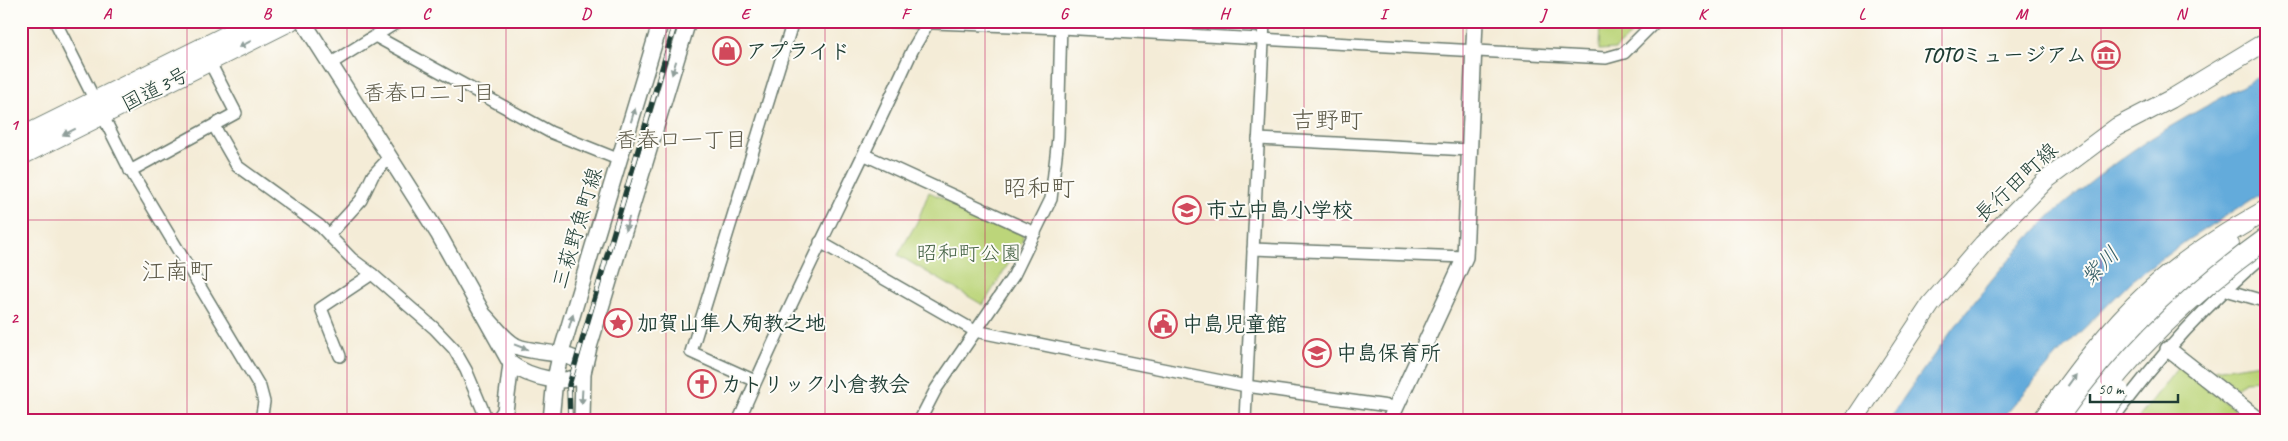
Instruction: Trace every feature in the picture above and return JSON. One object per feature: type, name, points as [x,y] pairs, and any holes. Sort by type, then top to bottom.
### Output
[{"type":"highway","name":"国道3号","points":[[206,55],[258,21]]},
{"type":"highway","name":"国道3号","points":[[21,155],[98,109],[206,55],[289,21]]},
{"type":"highway","name":"国道3号","points":[[21,138],[98,109]]},
{"type":"highway","points":[[2044,420],[2077,373],[2147,293],[2200,250],[2267,210]]},
{"type":"highway","points":[[2062,420],[2102,368],[2152,313],[2214,257],[2267,218]]},
{"type":"highway","points":[[2082,420],[2136,352],[2161,327],[2226,268],[2267,239]]},
{"type":"highway","points":[[2100,420],[2120,389],[2166,336],[2226,274],[2267,239]]},
{"type":"main road","name":"長行田町線","points":[[1854,420],[1931,304],[1983,244],[2046,180],[2117,127],[2171,99],[2267,40]]},
{"type":"street","points":[[55,21],[130,171],[260,387],[264,402],[261,420]]},
{"type":"street","points":[[303,21],[439,236],[511,364],[530,375],[542,385],[542,420]]},
{"type":"street","points":[[330,64],[399,21]]},
{"type":"street","name":"三萩野魚町線","points":[[551,420],[555,379],[560,356],[661,21]]},
{"type":"street","points":[[582,420],[583,373],[589,347],[688,21]]},
{"type":"street","points":[[755,381],[691,352],[793,21]]},
{"type":"street","points":[[884,21],[1061,25],[1263,39],[1606,58],[1624,53],[1656,21]]},
{"type":"street","points":[[1245,420],[1264,21]]},
{"type":"street","points":[[820,242],[975,332],[1392,413],[1465,257],[1475,21]]},
{"type":"street","points":[[739,420],[755,381],[820,242],[865,155],[915,44],[928,23]]},
{"type":"street","points":[[920,420],[936,389],[1014,276],[1052,199],[1058,138],[1061,25]]},
{"type":"street","points":[[375,36],[550,132],[620,160]]},
{"type":"street","points":[[130,171],[236,114],[206,55]]},
{"type":"street","points":[[214,126],[237,166],[320,226],[352,259],[434,328],[454,349],[466,370],[487,420]]},
{"type":"street","points":[[1258,139],[1469,150]]},
{"type":"street","points":[[865,155],[1035,233]]},
{"type":"street","points":[[329,235],[361,200],[373,175],[390,158]]},
{"type":"street","points":[[2072,420],[2091,393],[2146,332],[2198,282],[2267,239]]},
{"type":"street","points":[[2091,393],[2115,415],[2168,350],[2267,239]]},
{"type":"street","points":[[1253,249],[1465,257]]},
{"type":"street","points":[[340,356],[321,308],[372,274]]},
{"type":"street","points":[[2198,282],[2267,302]]},
{"type":"street","points":[[485,316],[514,345],[579,361],[583,373]]},
{"type":"street","points":[[2168,350],[2259,420]]},
{"type":"street","points":[[499,420],[504,411],[511,364]]},
{"type":"street","points":[[530,375],[555,379],[574,378],[583,373]]},
{"type":"green space","points":[[1600,21],[1643,21],[1644,23],[1615,49],[1599,50]]},
{"type":"green space","name":"昭和町公園","points":[[929,192],[1023,235],[1023,240],[983,305],[898,255],[917,222]]},
{"type":"green space","points":[[2267,362],[2267,380],[2244,381],[2236,388],[2214,370]]},
{"type":"green space","points":[[2179,366],[2248,420],[2137,420]]},
{"type":"water","name":"紫川","points":[[2267,72],[2267,190],[2186,241],[2133,280],[2061,351],[2001,420],[1889,420],[1959,321],[1998,273],[2046,220],[2132,151],[2170,127]]},
{"type":"railway","points":[[570,420],[569,385],[676,21]]},
{"type":"place","name":"アプライド","points":[[727,51]]},
{"type":"place","name":"TOTOミュージアム","points":[[2106,55]]},
{"type":"place","name":"市立中島小学校","points":[[1187,210]]},
{"type":"place","name":"加賀山隼人殉教之地","points":[[618,323]]},
{"type":"place","name":"中島児童館","points":[[1163,324]]},
{"type":"place","name":"中島保育所","points":[[1317,353]]},
{"type":"place","name":"カトリック小倉教会","points":[[702,384]]},
{"type":"district","name":"香春口二丁目","points":[[429,93]]},
{"type":"district","name":"吉野町","points":[[1327,120]]},
{"type":"district","name":"香春口一丁目","points":[[681,140]]},
{"type":"district","name":"昭和町","points":[[1039,188]]},
{"type":"district","name":"江南町","points":[[177,271]]}]
